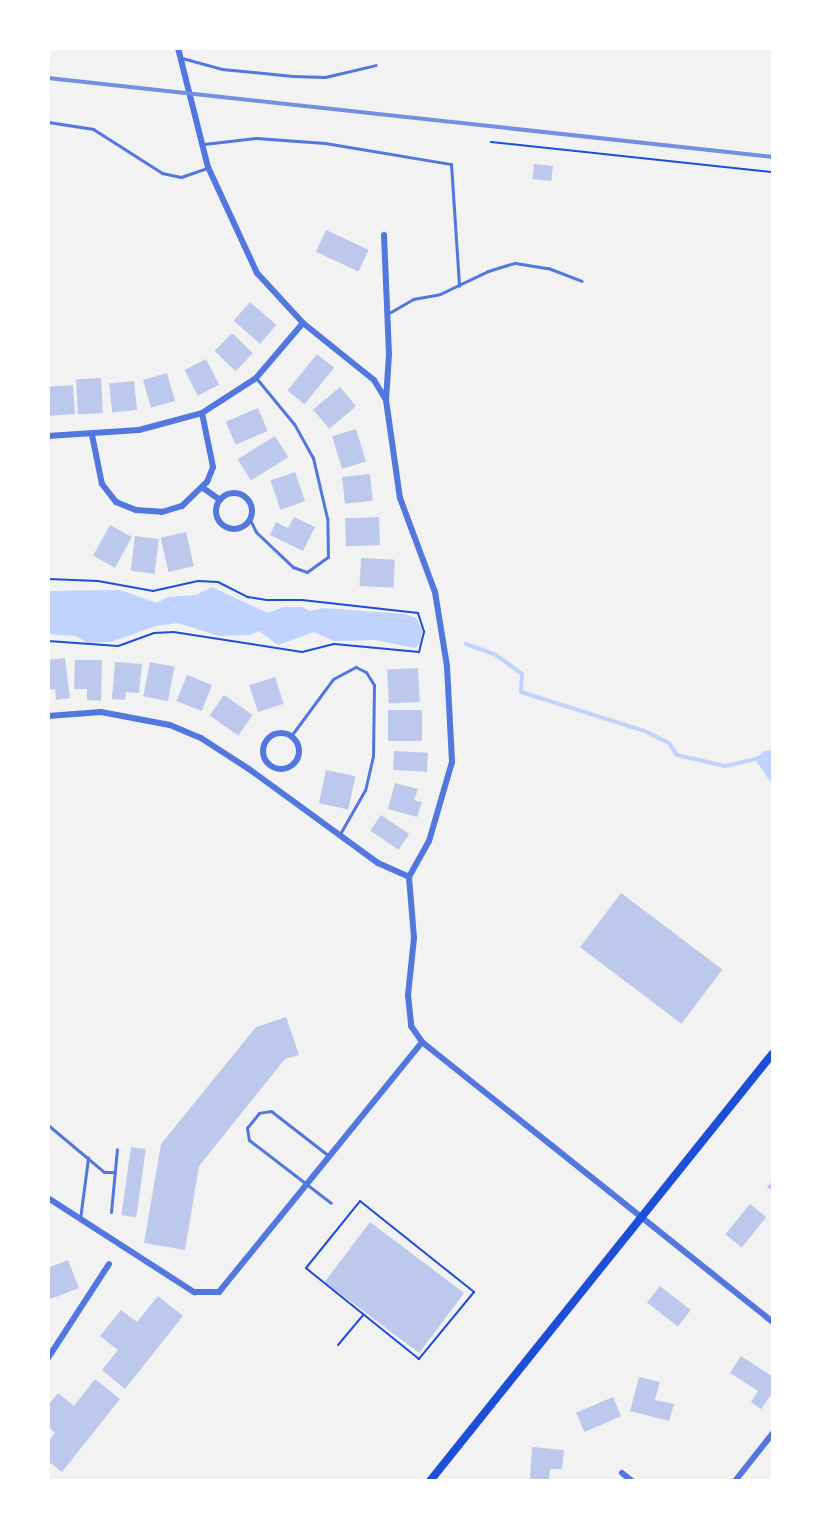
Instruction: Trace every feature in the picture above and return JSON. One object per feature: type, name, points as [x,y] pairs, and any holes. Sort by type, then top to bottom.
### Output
[{"type":"main road","points":[[430,1481],[773,1053]]},
{"type":"street","points":[[178,48],[208,167],[257,273],[303,323],[374,380],[386,400]]},
{"type":"street","points":[[384,236],[387,315],[386,400],[400,498],[435,592],[447,666],[452,762],[429,841],[409,877],[414,938],[409,1013],[411,1026],[422,1042],[773,1322]]},
{"type":"street","points":[[48,436],[92,435],[171,424],[202,413],[256,378],[303,323]]},
{"type":"street","points":[[92,435],[102,484],[116,502],[136,510],[162,512],[182,506],[203,488],[213,466],[202,413]]},
{"type":"street","points":[[203,488],[220,500]]},
{"type":"street","points":[[231,493],[244,496],[251,506],[250,520],[234,529],[223,525],[216,515],[220,500],[231,493]]},
{"type":"street","points":[[48,716],[101,712],[170,725],[201,738],[261,777],[378,863],[409,877]]},
{"type":"street","points":[[279,733],[291,736],[299,748],[297,760],[281,769],[269,765],[263,754],[266,741],[279,733]]},
{"type":"street","points":[[261,777],[269,765]]},
{"type":"street","points":[[48,1198],[194,1292],[219,1292],[422,1042]]},
{"type":"street","points":[[48,1358],[109,1264]]},
{"type":"street","points":[[735,1481],[773,1433]]},
{"type":"street","points":[[622,1473],[632,1481]]},
{"type":"lane","points":[[180,58],[196,59],[222,69],[303,76],[330,76],[376,65]]},
{"type":"lane","points":[[48,122],[93,129],[162,173],[182,177],[208,167]]},
{"type":"lane","points":[[202,144],[256,138],[325,143],[451,164],[459,286]]},
{"type":"lane","points":[[387,315],[413,299],[459,286],[488,271],[515,263],[548,268],[582,281]]},
{"type":"lane","points":[[250,520],[256,532],[293,567],[307,572],[328,557],[327,518],[313,458],[294,424],[256,378]]},
{"type":"lane","points":[[291,736],[333,679],[356,667],[366,672],[374,685],[373,756],[365,790],[339,835]]},
{"type":"lane","points":[[330,1157],[271,1111],[259,1113],[247,1128],[249,1140],[331,1203]]},
{"type":"lane","points":[[48,1125],[104,1172],[115,1172]]},
{"type":"lane","points":[[111,1212],[117,1149]]},
{"type":"lane","points":[[80,1219],[88,1158]]},
{"type":"path","points":[[491,142],[773,172]]},
{"type":"path","points":[[48,579],[98,581],[153,591],[198,581],[218,582],[248,597],[267,600],[302,600],[418,612],[424,632],[419,652],[333,644],[302,652],[174,632],[154,633],[118,646],[48,641]]},
{"type":"path","points":[[360,1201],[474,1292],[419,1359],[364,1314],[306,1268],[360,1201]]},
{"type":"path","points":[[338,1345],[364,1314]]},
{"type":"water","points":[[212,587],[268,613],[283,607],[302,607],[310,611],[324,608],[404,614],[416,618],[422,629],[420,643],[415,648],[375,640],[334,641],[314,632],[278,645],[259,631],[249,635],[219,636],[178,623],[156,626],[111,642],[88,643],[76,636],[48,634],[48,591],[120,590],[157,603],[168,597],[196,595]]},
{"type":"water","points":[[773,750],[773,786],[755,759],[764,751]]},
{"type":"building","points":[[534,164],[553,166],[551,181],[532,179]]},
{"type":"building","points":[[326,230],[369,250],[358,272],[316,252]]},
{"type":"building","points":[[250,302],[276,325],[260,344],[234,321]]},
{"type":"building","points":[[232,333],[253,353],[235,371],[215,351]]},
{"type":"building","points":[[317,354],[334,368],[305,404],[287,391]]},
{"type":"building","points":[[206,359],[219,385],[198,396],[185,370]]},
{"type":"building","points":[[167,373],[175,401],[151,408],[143,380]]},
{"type":"building","points":[[101,378],[103,413],[78,414],[76,379]]},
{"type":"building","points":[[134,381],[137,410],[112,412],[109,384]]},
{"type":"building","points":[[73,385],[75,414],[50,416],[48,387]]},
{"type":"building","points":[[340,387],[356,406],[329,429],[313,409]]},
{"type":"building","points":[[258,408],[268,431],[236,445],[226,422]]},
{"type":"building","points":[[356,429],[366,462],[342,469],[332,436]]},
{"type":"building","points":[[275,436],[288,457],[251,481],[238,459]]},
{"type":"building","points":[[295,472],[305,501],[281,510],[270,480]]},
{"type":"building","points":[[370,474],[373,501],[345,504],[342,477]]},
{"type":"building","points":[[294,517],[315,527],[303,551],[270,535],[276,522],[288,528]]},
{"type":"building","points":[[379,517],[380,545],[346,546],[345,518]]},
{"type":"building","points":[[110,525],[132,537],[115,568],[93,556]]},
{"type":"building","points":[[186,532],[194,566],[169,572],[161,538]]},
{"type":"building","points":[[135,536],[159,539],[155,574],[131,571]]},
{"type":"building","points":[[361,558],[395,560],[393,588],[360,586]]},
{"type":"building","points":[[65,658],[70,698],[56,700],[55,689],[48,690],[48,660]]},
{"type":"building","points":[[75,660],[102,660],[101,701],[87,700],[87,689],[74,689]]},
{"type":"building","points":[[115,662],[142,664],[139,693],[126,692],[125,700],[112,699]]},
{"type":"building","points":[[150,662],[175,667],[168,701],[143,696]]},
{"type":"building","points":[[418,668],[420,702],[389,704],[387,670]]},
{"type":"building","points":[[187,675],[212,685],[202,711],[177,701]]},
{"type":"building","points":[[275,677],[284,704],[258,712],[249,685]]},
{"type":"building","points":[[224,695],[253,715],[238,736],[210,715]]},
{"type":"building","points":[[388,710],[422,710],[422,741],[388,741]]},
{"type":"building","points":[[394,751],[428,753],[427,772],[393,770]]},
{"type":"building","points":[[326,770],[355,776],[348,809],[319,803]]},
{"type":"building","points":[[395,783],[418,789],[414,800],[422,802],[417,817],[388,809]]},
{"type":"building","points":[[381,815],[409,834],[399,850],[370,831]]},
{"type":"building","points":[[621,893],[722,969],[682,1024],[580,947]]},
{"type":"building","points":[[286,1017],[299,1055],[285,1059],[199,1166],[185,1250],[144,1243],[161,1144],[256,1027]]},
{"type":"building","points":[[131,1147],[146,1149],[136,1217],[121,1215]]},
{"type":"building","points":[[773,1180],[773,1192],[767,1187]]},
{"type":"building","points":[[750,1204],[766,1217],[742,1248],[725,1234]]},
{"type":"building","points":[[370,1222],[464,1293],[419,1353],[325,1282]]},
{"type":"building","points":[[68,1260],[79,1288],[48,1300],[48,1268]]},
{"type":"building","points":[[660,1286],[691,1310],[678,1327],[647,1303]]},
{"type":"building","points":[[158,1296],[183,1316],[125,1389],[102,1370],[118,1350],[100,1336],[121,1310],[137,1322]]},
{"type":"building","points":[[741,1356],[773,1377],[773,1392],[761,1409],[751,1402],[758,1391],[730,1373]]},
{"type":"building","points":[[639,1377],[660,1382],[655,1400],[674,1404],[669,1421],[630,1411]]},
{"type":"building","points":[[95,1379],[120,1399],[62,1472],[48,1461],[48,1442],[55,1433],[48,1427],[48,1405],[58,1393],[74,1406]]},
{"type":"building","points":[[613,1397],[621,1416],[584,1432],[576,1413]]},
{"type":"building","points":[[532,1447],[564,1450],[562,1469],[550,1469],[549,1481],[530,1481]]},
{"type":"waterway","points":[[466,644],[496,655],[522,674],[521,692],[645,731],[669,743],[677,755],[725,766],[759,758]]},
{"type":"railway","points":[[48,78],[773,157]]}]
